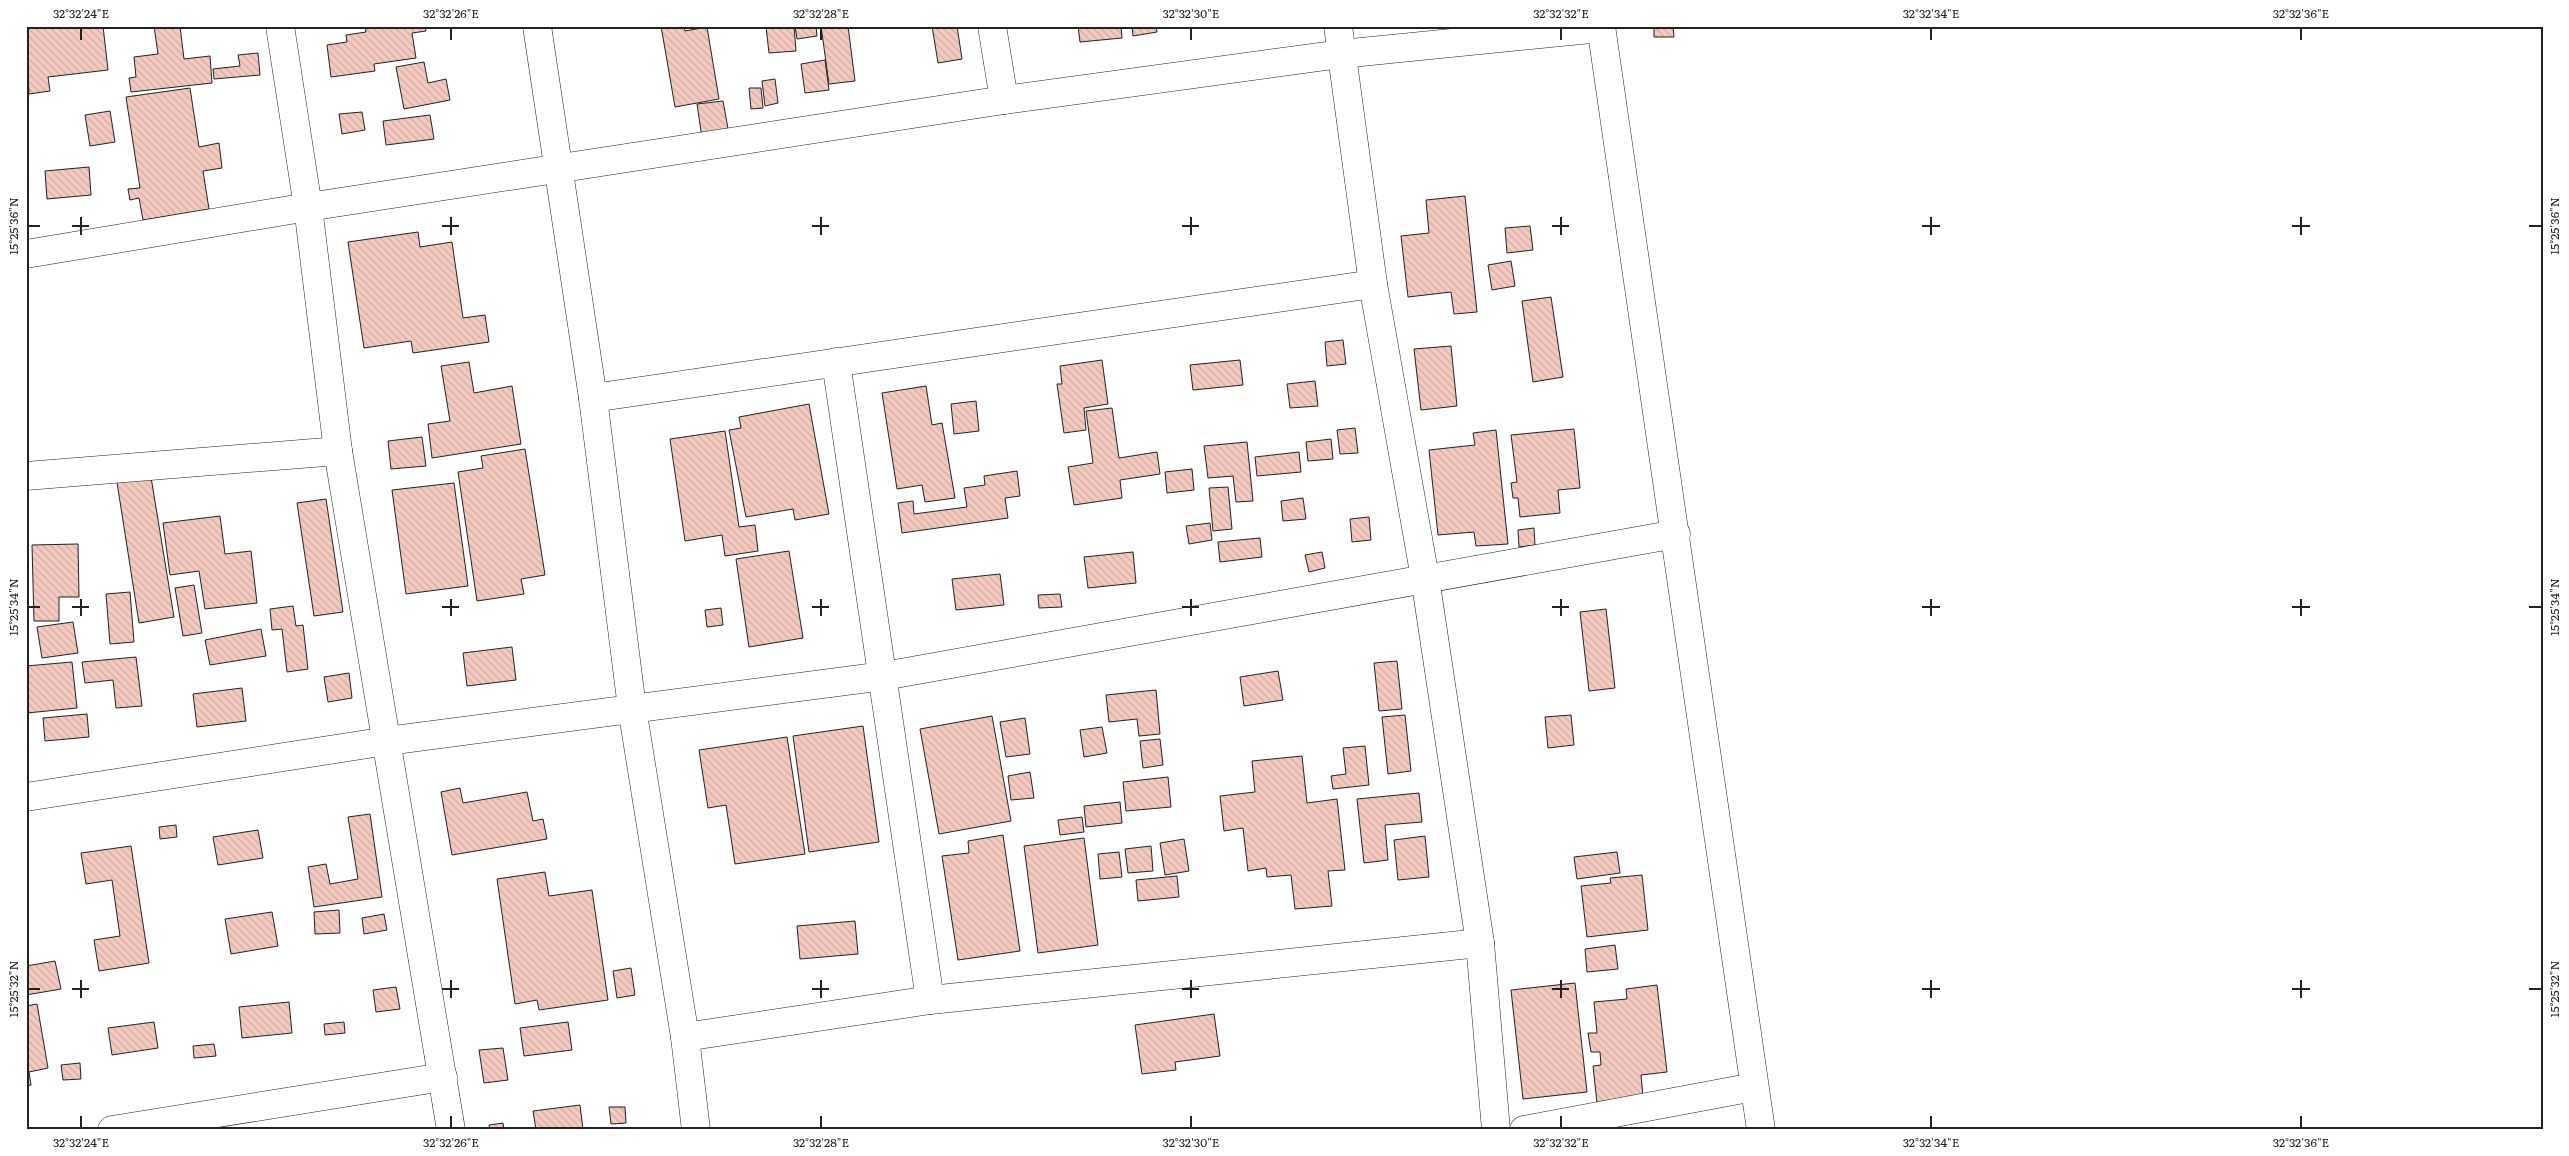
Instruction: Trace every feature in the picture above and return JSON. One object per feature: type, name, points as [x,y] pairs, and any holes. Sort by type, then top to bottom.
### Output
[{"type":"street","points":[[280,26],[308,207],[338,451],[451,1130]]},
{"type":"street","points":[[537,26],[593,398],[632,708],[685,1037],[696,1130]]},
{"type":"street","points":[[992,26],[1004,100]]},
{"type":"street","points":[[1338,26],[1373,284],[1425,578],[1480,943],[1496,1130]]},
{"type":"street","points":[[26,254],[308,207],[559,170],[1004,100],[1341,54],[1601,27],[1761,1130]]},
{"type":"street","points":[[593,398],[1373,284]]},
{"type":"street","points":[[836,362],[884,676],[930,1000]]},
{"type":"street","points":[[26,476],[338,451]]},
{"type":"street","points":[[26,797],[387,741],[884,676],[1676,534]]},
{"type":"street","points":[[685,1037],[930,1000],[1480,943]]},
{"type":"street","points":[[112,1130],[443,1077]]},
{"type":"street","points":[[1524,1130],[1754,1087]]},
{"type":"building","points":[[26,26],[103,26],[108,70],[48,77],[50,91],[29,94]]},
{"type":"building","points":[[154,26],[180,26],[184,59],[210,56],[212,83],[131,92],[129,78],[136,77],[134,57],[158,54]]},
{"type":"building","points":[[365,26],[425,26],[426,31],[412,33],[416,58],[374,64],[375,71],[331,77],[327,45],[347,42],[346,35],[366,32]]},
{"type":"building","points":[[661,26],[684,26],[685,31],[707,27],[719,99],[675,107]]},
{"type":"building","points":[[794,26],[796,51],[769,53],[766,27]]},
{"type":"building","points":[[795,26],[816,26],[817,36],[797,39]]},
{"type":"building","points":[[821,26],[848,26],[855,81],[829,84]]},
{"type":"building","points":[[932,26],[957,26],[962,59],[938,63]]},
{"type":"building","points":[[1078,26],[1121,26],[1122,38],[1080,42]]},
{"type":"building","points":[[1132,26],[1156,26],[1157,32],[1133,36]]},
{"type":"building","points":[[1654,26],[1673,26],[1674,37],[1654,37]]},
{"type":"building","points":[[258,53],[260,75],[214,79],[213,69],[240,66],[238,55]]},
{"type":"building","points":[[825,60],[829,90],[805,93],[801,64]]},
{"type":"building","points":[[424,62],[428,83],[446,79],[450,100],[404,109],[396,67]]},
{"type":"building","points":[[775,79],[778,103],[765,106],[762,81]]},
{"type":"building","points":[[190,88],[199,147],[219,143],[222,168],[203,171],[209,209],[143,220],[139,198],[130,200],[128,189],[140,188],[126,97]]},
{"type":"building","points":[[749,88],[761,88],[763,108],[751,109]]},
{"type":"building","points":[[723,101],[729,134],[702,138],[697,104]]},
{"type":"building","points":[[110,111],[115,142],[90,146],[85,115]]},
{"type":"building","points":[[362,112],[365,130],[342,134],[339,114]]},
{"type":"building","points":[[430,115],[434,139],[386,145],[383,121]]},
{"type":"building","points":[[89,167],[91,195],[47,199],[45,171]]},
{"type":"building","points":[[1465,196],[1477,312],[1454,314],[1451,292],[1408,297],[1401,236],[1429,233],[1426,200]]},
{"type":"building","points":[[1530,226],[1533,250],[1507,253],[1505,228]]},
{"type":"building","points":[[418,232],[420,247],[452,242],[463,318],[485,315],[489,342],[413,353],[411,341],[364,348],[348,242]]},
{"type":"building","points":[[1511,261],[1515,286],[1492,290],[1488,265]]},
{"type":"building","points":[[1551,297],[1563,377],[1533,382],[1522,301]]},
{"type":"building","points":[[1343,340],[1346,364],[1327,366],[1325,342]]},
{"type":"building","points":[[1451,346],[1457,406],[1421,410],[1414,349]]},
{"type":"building","points":[[1102,360],[1108,404],[1084,408],[1086,430],[1064,433],[1057,384],[1062,384],[1060,366]]},
{"type":"building","points":[[1240,360],[1243,385],[1193,390],[1190,365]]},
{"type":"building","points":[[469,362],[474,393],[512,386],[521,444],[432,458],[428,424],[450,421],[441,366]]},
{"type":"building","points":[[1315,381],[1318,406],[1290,408],[1287,384]]},
{"type":"building","points":[[926,386],[932,425],[942,423],[955,498],[925,502],[922,485],[897,489],[882,393]]},
{"type":"building","points":[[976,401],[979,431],[954,434],[951,404]]},
{"type":"building","points":[[809,404],[829,514],[795,520],[793,509],[746,517],[729,430],[741,428],[739,417]]},
{"type":"building","points":[[1112,408],[1119,458],[1157,452],[1160,474],[1120,480],[1122,498],[1074,505],[1068,467],[1093,463],[1086,411]]},
{"type":"building","points":[[1355,428],[1358,453],[1340,454],[1337,430]]},
{"type":"building","points":[[1574,429],[1580,488],[1558,490],[1560,513],[1520,517],[1518,498],[1513,498],[1511,483],[1517,482],[1511,435]]},
{"type":"building","points":[[1496,430],[1508,544],[1476,546],[1474,532],[1438,535],[1429,450],[1475,445],[1473,433]]},
{"type":"building","points":[[725,431],[739,527],[755,525],[758,551],[725,556],[722,535],[685,541],[670,439]]},
{"type":"building","points":[[422,437],[426,466],[391,469],[388,441]]},
{"type":"building","points":[[1331,439],[1333,459],[1308,461],[1306,442]]},
{"type":"building","points":[[1247,442],[1253,501],[1236,502],[1233,476],[1208,478],[1204,446]]},
{"type":"building","points":[[525,449],[545,575],[521,579],[524,594],[477,601],[458,472],[483,468],[481,456]]},
{"type":"building","points":[[1299,452],[1301,472],[1257,476],[1255,457]]},
{"type":"building","points":[[1192,469],[1194,490],[1167,493],[1165,472]]},
{"type":"building","points":[[150,471],[174,617],[139,623],[116,476]]},
{"type":"building","points":[[1017,471],[1020,496],[1005,498],[1008,518],[902,533],[898,503],[913,501],[914,514],[967,507],[964,488],[985,485],[984,476]]},
{"type":"building","points":[[454,483],[468,586],[406,594],[392,490]]},
{"type":"building","points":[[1228,487],[1232,529],[1213,531],[1209,488]]},
{"type":"building","points":[[1303,498],[1306,519],[1283,521],[1281,501]]},
{"type":"building","points":[[326,499],[343,612],[314,616],[297,503]]},
{"type":"building","points":[[220,516],[225,554],[251,551],[257,603],[205,609],[199,571],[170,575],[163,523]]},
{"type":"building","points":[[1369,517],[1371,540],[1352,542],[1350,519]]},
{"type":"building","points":[[1210,523],[1212,540],[1189,544],[1186,526]]},
{"type":"building","points":[[1534,528],[1535,545],[1519,547],[1518,530]]},
{"type":"building","points":[[1260,538],[1262,557],[1220,562],[1218,542]]},
{"type":"building","points":[[78,544],[79,597],[59,597],[59,621],[34,621],[32,545]]},
{"type":"building","points":[[789,551],[803,638],[749,647],[736,559]]},
{"type":"building","points":[[1133,552],[1136,583],[1088,588],[1084,557]]},
{"type":"building","points":[[1322,552],[1325,568],[1309,572],[1305,555]]},
{"type":"building","points":[[1000,574],[1004,605],[956,610],[952,579]]},
{"type":"building","points":[[194,585],[202,633],[183,636],[175,588]]},
{"type":"building","points":[[130,592],[134,642],[110,644],[106,594]]},
{"type":"building","points":[[1060,594],[1062,607],[1039,608],[1038,595]]},
{"type":"building","points":[[293,606],[296,626],[303,625],[308,669],[287,672],[282,629],[272,630],[270,609]]},
{"type":"building","points":[[721,608],[723,625],[707,627],[705,610]]},
{"type":"building","points":[[1606,609],[1615,688],[1589,691],[1580,612]]},
{"type":"building","points":[[73,622],[78,653],[42,658],[37,627]]},
{"type":"building","points":[[261,629],[266,656],[210,665],[205,640]]},
{"type":"building","points":[[512,647],[516,680],[467,686],[463,653]]},
{"type":"building","points":[[136,657],[142,706],[116,708],[113,680],[85,683],[82,662]]},
{"type":"building","points":[[1397,661],[1402,709],[1379,711],[1374,663]]},
{"type":"building","points":[[72,662],[77,708],[27,713],[26,666]]},
{"type":"building","points":[[1278,671],[1283,700],[1244,706],[1240,677]]},
{"type":"building","points":[[349,673],[352,698],[328,702],[324,677]]},
{"type":"building","points":[[242,688],[246,721],[197,727],[193,694]]},
{"type":"building","points":[[1156,690],[1160,734],[1139,736],[1137,719],[1109,722],[1106,695]]},
{"type":"building","points":[[87,714],[89,737],[45,741],[43,718]]},
{"type":"building","points":[[1405,715],[1411,771],[1388,774],[1382,717]]},
{"type":"building","points":[[1571,715],[1574,745],[1548,748],[1545,717]]},
{"type":"building","points":[[992,716],[1011,821],[939,834],[920,729]]},
{"type":"building","points":[[1025,718],[1030,754],[1006,757],[1000,722]]},
{"type":"building","points":[[863,726],[879,842],[809,852],[793,736]]},
{"type":"building","points":[[1102,727],[1107,753],[1084,757],[1080,730]]},
{"type":"building","points":[[787,737],[805,854],[735,864],[726,805],[708,808],[699,750]]},
{"type":"building","points":[[1160,739],[1163,765],[1143,768],[1140,741]]},
{"type":"building","points":[[1365,746],[1369,785],[1333,789],[1331,776],[1346,774],[1343,748]]},
{"type":"building","points":[[1302,756],[1307,803],[1337,799],[1345,870],[1328,871],[1332,906],[1295,909],[1291,875],[1267,877],[1266,868],[1248,871],[1243,828],[1224,831],[1220,796],[1255,792],[1252,761]]},
{"type":"building","points":[[1030,772],[1034,798],[1011,800],[1008,776]]},
{"type":"building","points":[[1168,777],[1171,807],[1126,811],[1123,782]]},
{"type":"building","points":[[460,788],[463,803],[527,792],[533,821],[543,819],[547,839],[452,855],[441,792]]},
{"type":"building","points":[[1419,793],[1422,822],[1385,825],[1388,860],[1364,863],[1357,799]]},
{"type":"building","points":[[1120,802],[1122,823],[1086,827],[1084,806]]},
{"type":"building","points":[[370,814],[382,897],[314,907],[308,867],[326,864],[330,884],[358,879],[348,817]]},
{"type":"building","points":[[1082,817],[1084,832],[1060,835],[1058,820]]},
{"type":"building","points":[[176,825],[177,837],[160,839],[159,827]]},
{"type":"building","points":[[258,830],[263,858],[218,865],[213,837]]},
{"type":"building","points":[[1003,835],[1020,951],[958,960],[942,856],[969,853],[968,841]]},
{"type":"building","points":[[1425,836],[1429,877],[1398,880],[1394,840]]},
{"type":"building","points":[[1084,838],[1098,945],[1038,953],[1024,846]]},
{"type":"building","points":[[1184,839],[1189,871],[1165,875],[1160,843]]},
{"type":"building","points":[[131,846],[149,963],[99,971],[94,940],[120,936],[112,880],[86,884],[81,853]]},
{"type":"building","points":[[1151,846],[1153,871],[1128,873],[1125,849]]},
{"type":"building","points":[[1119,852],[1122,877],[1100,879],[1098,854]]},
{"type":"building","points":[[1617,852],[1620,873],[1577,879],[1574,857]]},
{"type":"building","points":[[545,872],[549,896],[592,890],[608,1000],[539,1010],[537,1000],[515,1004],[497,879]]},
{"type":"building","points":[[1642,875],[1648,930],[1587,937],[1581,886],[1611,883],[1610,878]]},
{"type":"building","points":[[1177,876],[1179,897],[1138,901],[1136,880]]},
{"type":"building","points":[[339,910],[340,933],[315,934],[314,912]]},
{"type":"building","points":[[272,912],[278,946],[231,954],[225,919]]},
{"type":"building","points":[[384,914],[387,930],[364,934],[362,918]]},
{"type":"building","points":[[855,921],[858,954],[800,959],[797,926]]},
{"type":"building","points":[[1615,945],[1618,969],[1587,972],[1585,949]]},
{"type":"building","points":[[55,961],[61,989],[26,995],[26,966]]},
{"type":"building","points":[[631,968],[635,995],[617,998],[613,971]]},
{"type":"building","points":[[1575,983],[1587,1092],[1523,1099],[1511,990]]},
{"type":"building","points":[[1657,985],[1667,1072],[1641,1075],[1643,1097],[1597,1103],[1593,1066],[1601,1065],[1600,1052],[1591,1052],[1588,1033],[1597,1033],[1594,1002],[1627,999],[1626,989]]},
{"type":"building","points":[[396,987],[400,1009],[376,1012],[373,990]]},
{"type":"building","points":[[289,1002],[292,1033],[242,1038],[239,1007]]},
{"type":"building","points":[[37,1004],[48,1068],[29,1072],[31,1085],[26,1086],[26,1006]]},
{"type":"building","points":[[1214,1014],[1220,1056],[1175,1062],[1176,1070],[1142,1074],[1135,1025]]},
{"type":"building","points":[[154,1022],[158,1048],[112,1055],[108,1028]]},
{"type":"building","points":[[344,1022],[345,1033],[325,1035],[324,1024]]},
{"type":"building","points":[[568,1022],[572,1050],[524,1056],[520,1028]]},
{"type":"building","points":[[214,1044],[216,1056],[194,1058],[193,1046]]},
{"type":"building","points":[[503,1048],[508,1080],[484,1083],[479,1050]]},
{"type":"building","points":[[80,1063],[81,1079],[63,1080],[61,1065]]},
{"type":"building","points":[[580,1105],[583,1130],[536,1130],[533,1111]]},
{"type":"building","points":[[609,1107],[625,1107],[626,1123],[611,1124]]},
{"type":"building","points":[[503,1123],[504,1130],[490,1130],[489,1125]]}]
